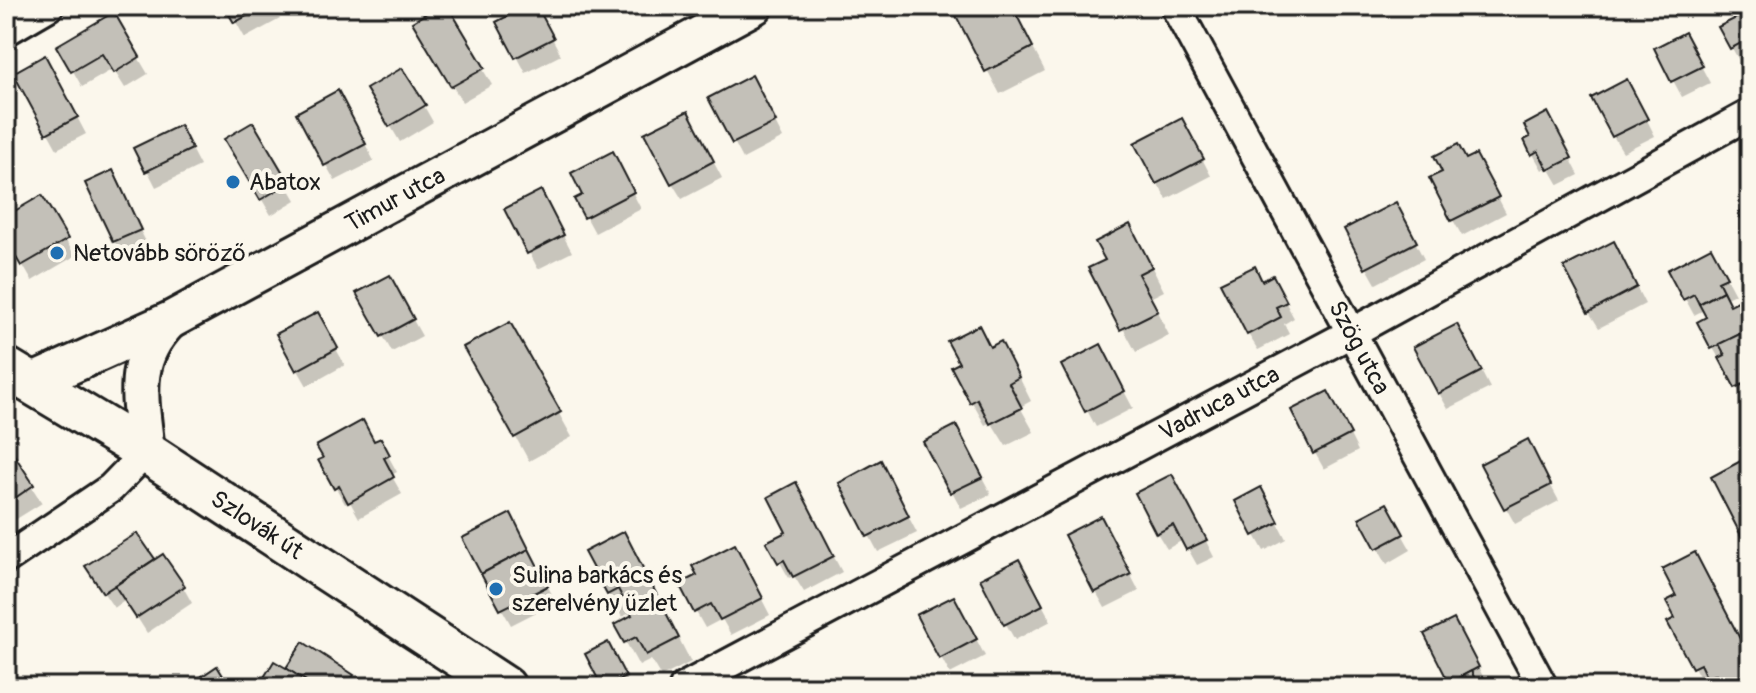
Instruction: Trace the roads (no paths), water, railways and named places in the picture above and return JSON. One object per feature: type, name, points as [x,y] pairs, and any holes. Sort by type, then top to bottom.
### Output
[{"type":"main road","name":"Szlovák út","points":[[18,376],[146,452],[482,682]]},
{"type":"street","points":[[6,31],[49,6]]},
{"type":"street","name":"Timur utca","points":[[18,376],[169,321],[754,6]]},
{"type":"street","name":"Szög utca","points":[[1175,6],[1543,687]]},
{"type":"street","name":"Vadruca utca","points":[[684,687],[1353,332],[1750,114]]},
{"type":"street","points":[[6,559],[111,488],[146,452],[141,362],[149,342],[169,321]]},
{"type":"place","name":"Abatox","points":[[233,182]]},
{"type":"place","name":"Netovább söröző","points":[[57,253]]},
{"type":"place","name":"Sulina barkács és szerelvény üzlet","points":[[496,589]]}]
